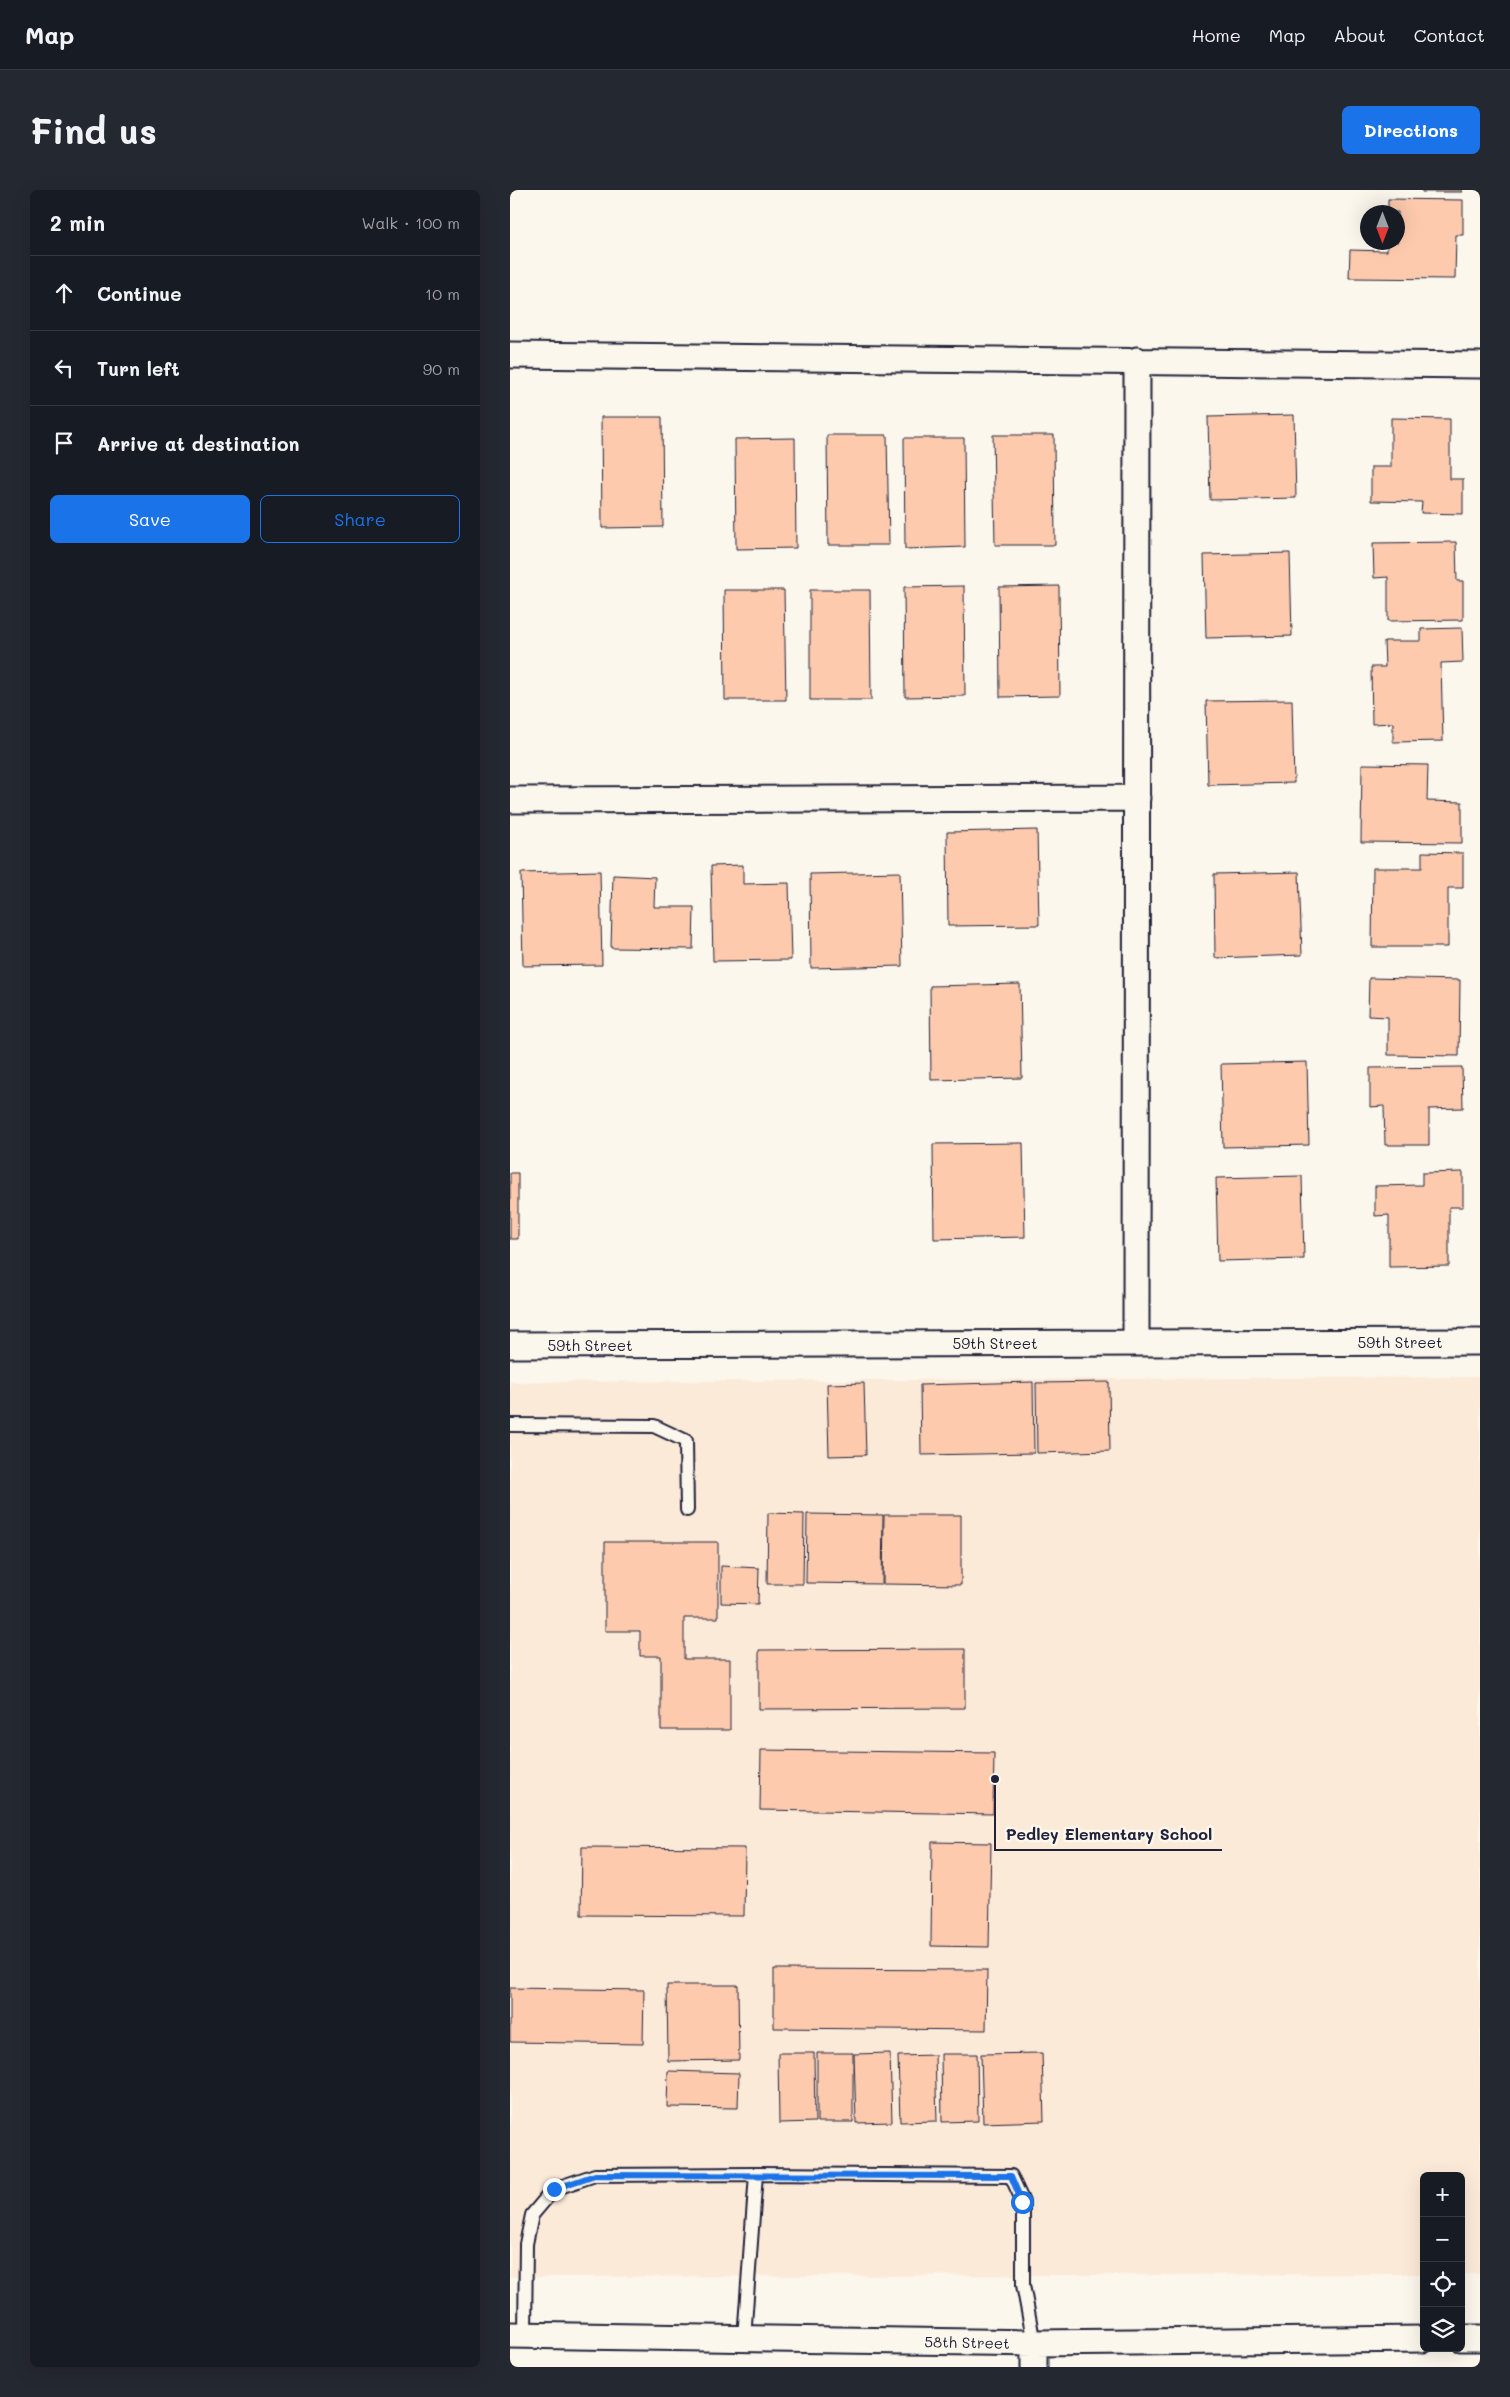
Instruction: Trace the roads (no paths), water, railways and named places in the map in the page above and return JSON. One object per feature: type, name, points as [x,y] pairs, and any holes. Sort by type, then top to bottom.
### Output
[{"type":"street","points":[[510,356],[1137,360],[1480,365]]},
{"type":"street","points":[[1136,1343],[1137,360]]},
{"type":"street","points":[[510,800],[1137,798]]},
{"type":"street","name":"59th Street","points":[[510,1345],[1480,1342]]},
{"type":"street","name":"58th Street","points":[[518,2335],[744,2338],[1034,2355],[1420,2339]]},
{"type":"street","points":[[1465,2338],[1480,2338]]},
{"type":"lane","points":[[510,1425],[654,1426],[686,1442],[687,1510]]},
{"type":"lane","points":[[744,2338],[756,2174]]},
{"type":"lane","points":[[518,2335],[526,2244],[532,2215],[554,2189],[595,2175],[1011,2176],[1022,2202],[1023,2285],[1034,2355]]},
{"type":"place","name":"Pedley Elementary School","points":[[995,1779]]}]
